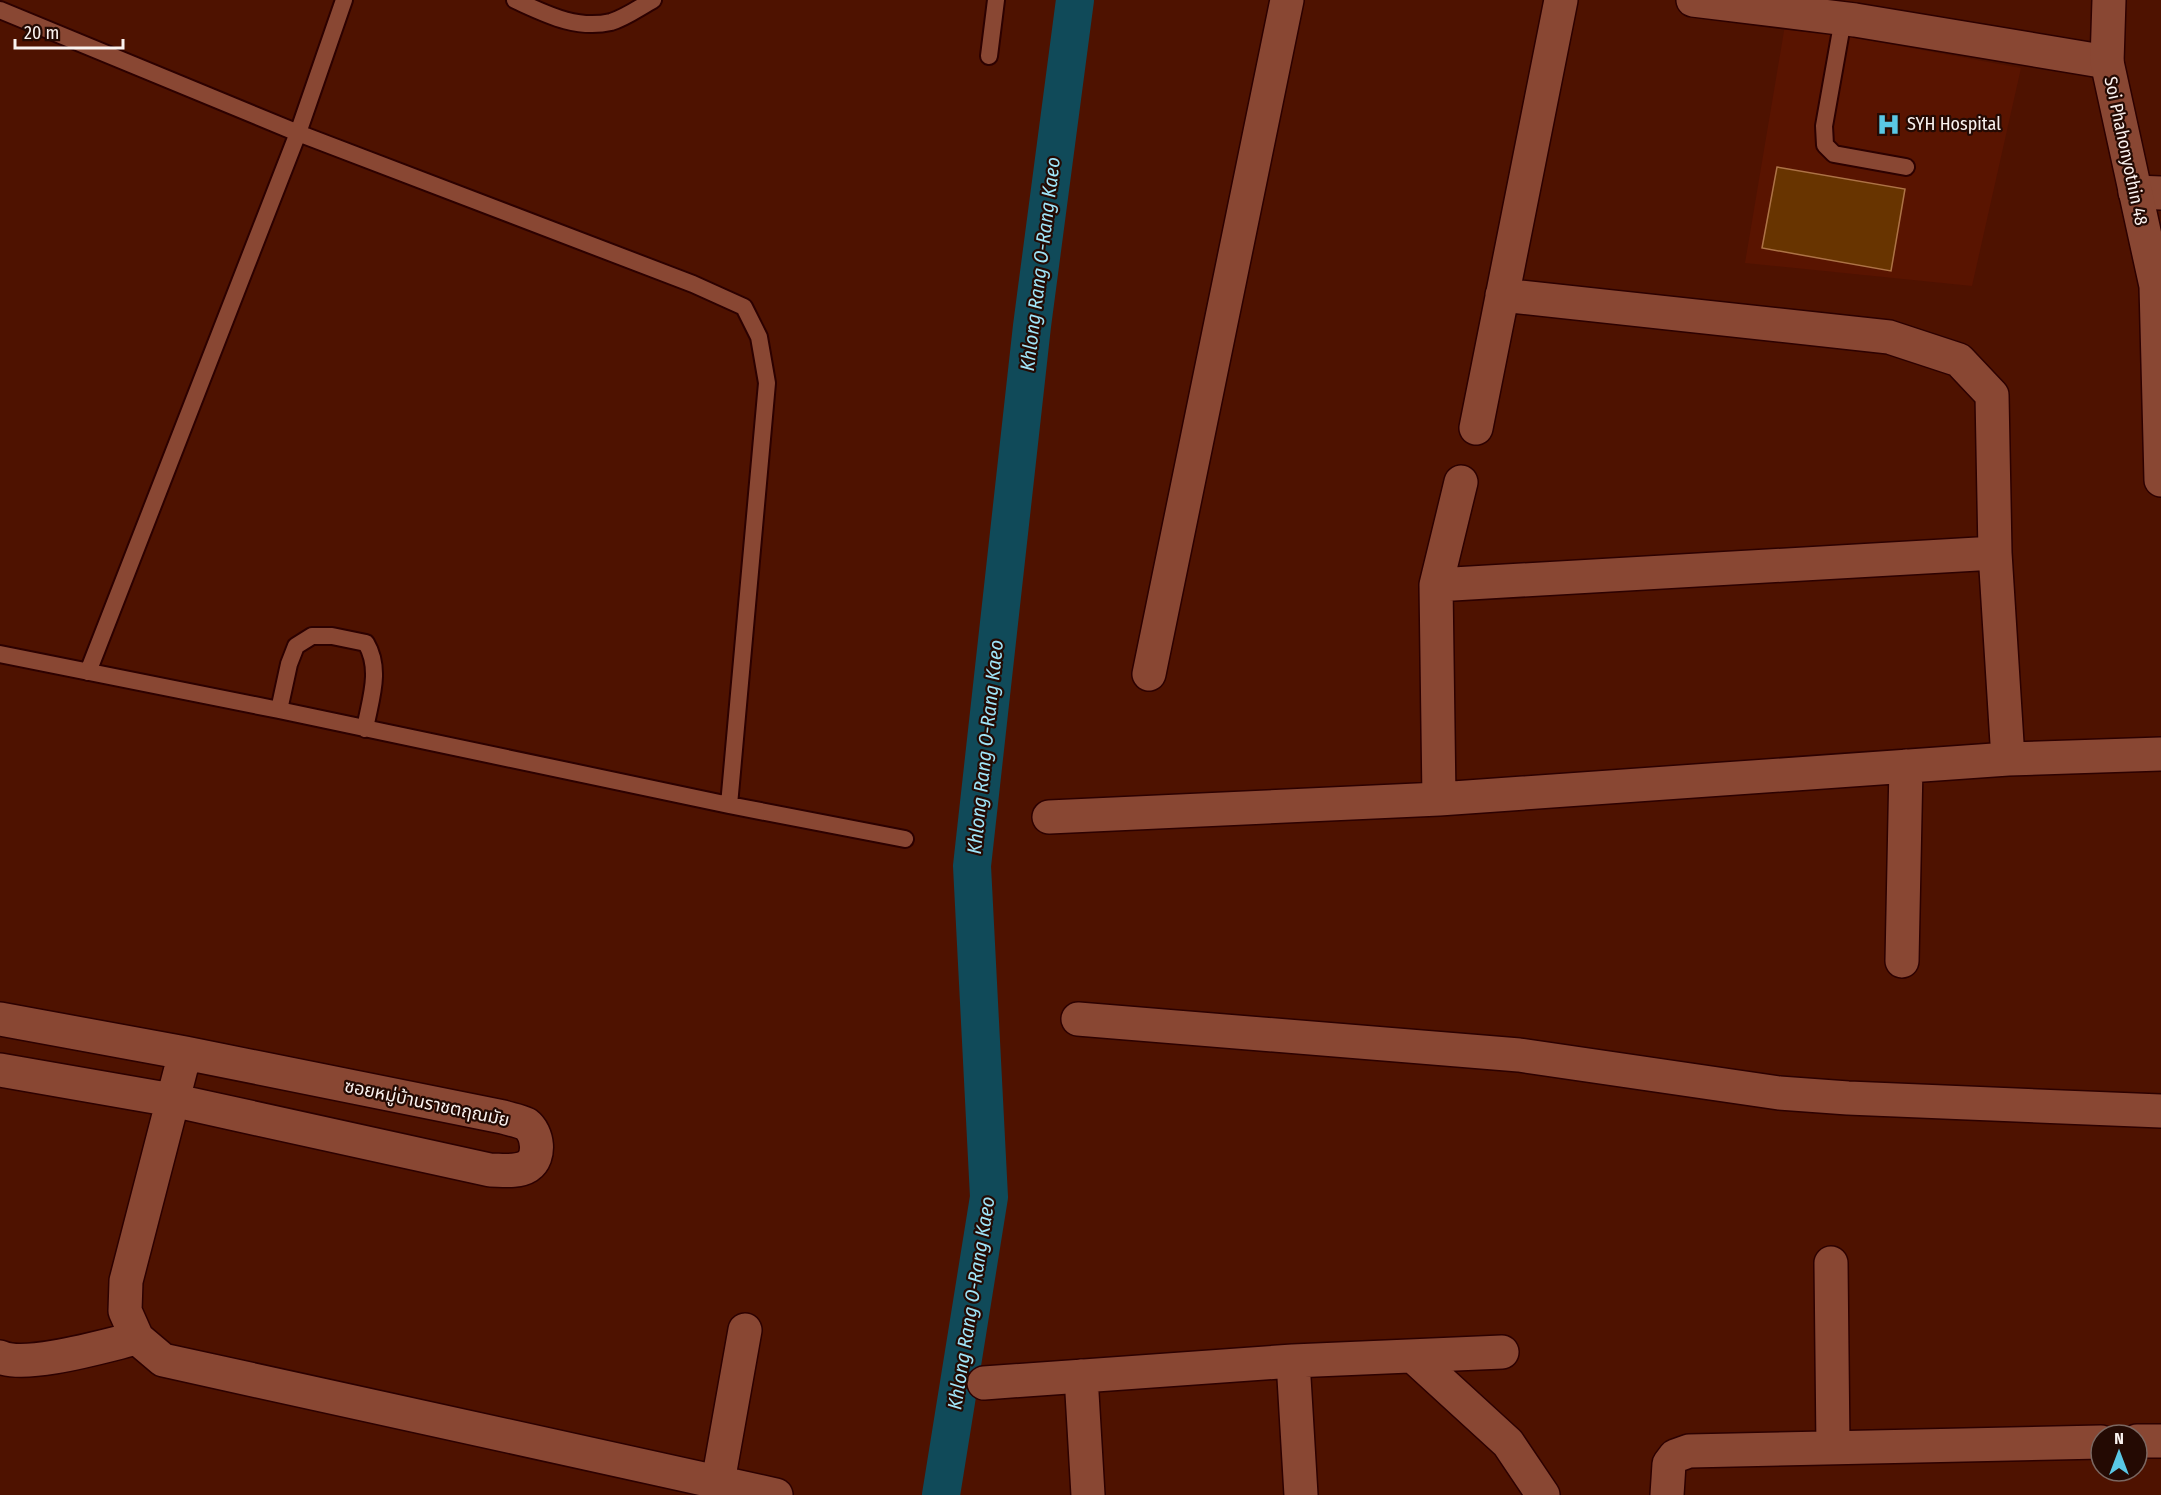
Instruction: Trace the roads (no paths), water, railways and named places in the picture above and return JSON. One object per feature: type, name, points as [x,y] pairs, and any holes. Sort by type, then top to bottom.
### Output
[{"type":"street","points":[[1149,674],[1287,0]]},
{"type":"street","points":[[1476,428],[1561,0]]},
{"type":"street","points":[[1693,0],[1843,19],[2107,62]]},
{"type":"street","name":"Soi Phahonyothin 48","points":[[2109,0],[2107,62],[2148,192],[2156,286],[2161,480]]},
{"type":"street","points":[[1502,295],[1889,337],[1959,360],[1992,395],[1995,553],[2008,759]]},
{"type":"street","points":[[1439,799],[1436,585],[1461,482]]},
{"type":"street","points":[[1436,585],[1995,553]]},
{"type":"street","points":[[1049,817],[1439,799],[2008,759],[2161,754]]},
{"type":"street","points":[[1902,961],[1906,766]]},
{"type":"street","name":"ซอยหมู่บ้านราชตฤณมัย","points":[[0,1018],[502,1117],[526,1125],[536,1136],[536,1153],[528,1166],[514,1171],[490,1170],[172,1100],[0,1070]]},
{"type":"street","points":[[1078,1019],[1519,1055],[1779,1093],[2161,1111]]},
{"type":"street","points":[[186,1053],[126,1281],[125,1311],[137,1338],[163,1360],[776,1495]]},
{"type":"street","points":[[1831,1263],[1833,1447]]},
{"type":"street","points":[[718,1482],[745,1330]]},
{"type":"street","points":[[0,1357],[8,1361],[30,1360],[137,1338]]},
{"type":"street","points":[[984,1383],[1293,1361],[1502,1352]]},
{"type":"street","points":[[1414,1356],[1508,1443],[1543,1495]]},
{"type":"street","points":[[1293,1361],[1301,1495]]},
{"type":"street","points":[[1081,1376],[1088,1495]]},
{"type":"street","points":[[1667,1495],[1669,1464],[1675,1456],[1689,1451],[2089,1442]]},
{"type":"lane","points":[[88,672],[298,133],[344,0]]},
{"type":"lane","points":[[515,0],[555,19],[588,24],[613,22],[653,0]]},
{"type":"lane","points":[[989,56],[996,0]]},
{"type":"lane","points":[[0,10],[298,133],[693,284],[744,307],[759,337],[767,383],[729,805]]},
{"type":"lane","points":[[1843,19],[1824,126],[1825,145],[1834,154],[1906,168]]},
{"type":"lane","points":[[279,710],[289,663],[296,646],[312,636],[332,636],[366,643],[373,655],[375,676],[365,729]]},
{"type":"lane","points":[[0,654],[729,805],[905,839]]},
{"type":"waterway","name":"Khlong Rang O-Rang Kaeo","points":[[941,1495],[989,1197],[972,866],[1032,326],[1075,0]]},
{"type":"place","name":"SYH Hospital","points":[[1889,124]]}]
